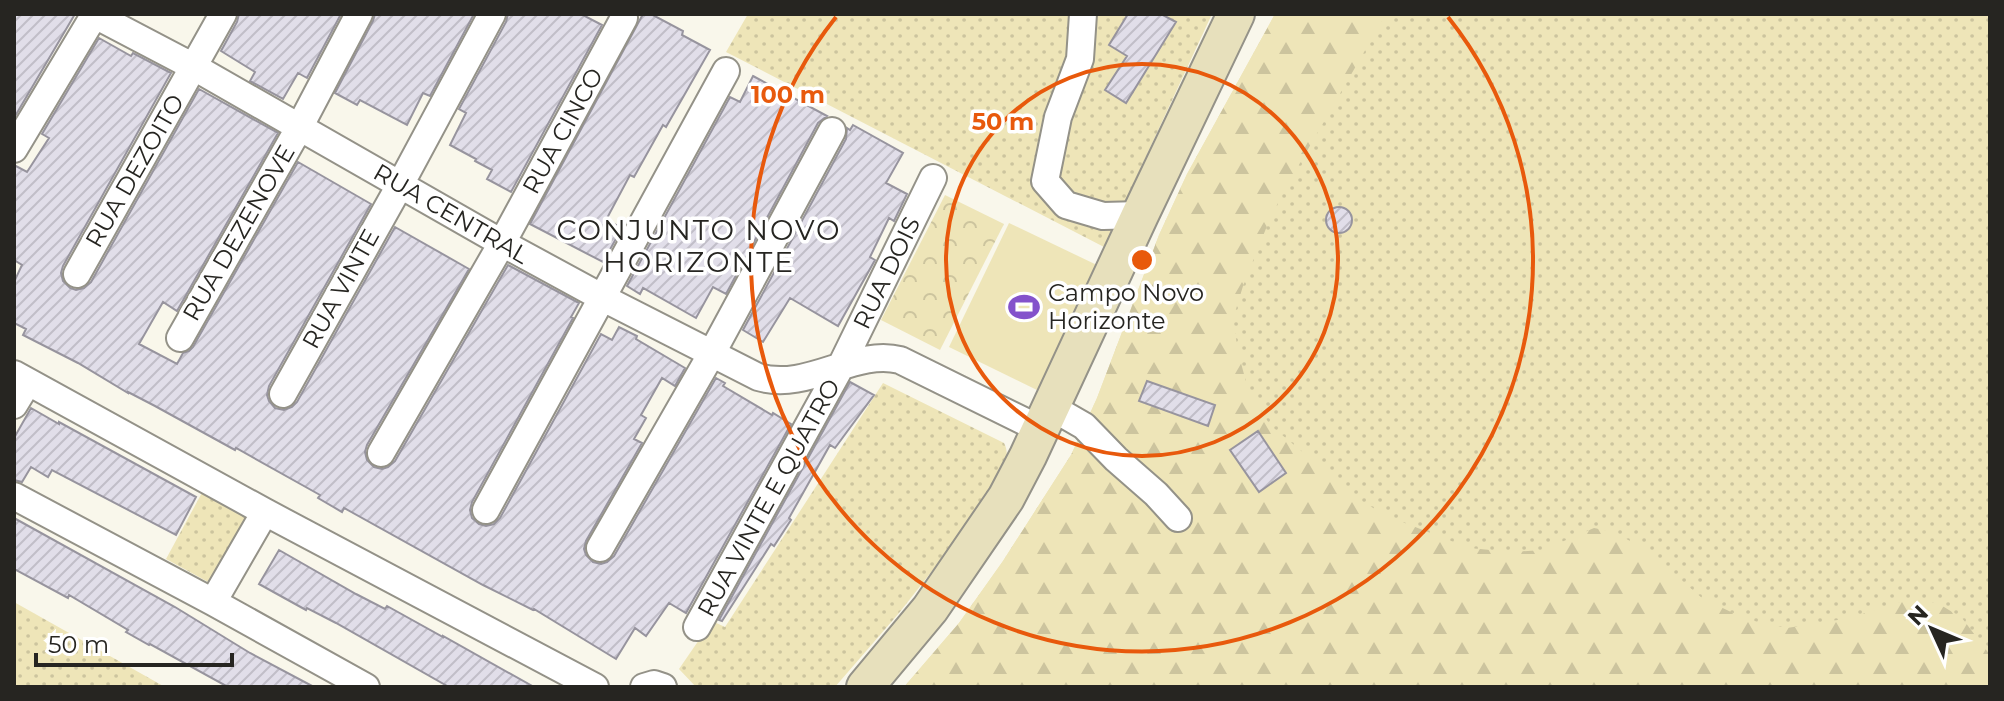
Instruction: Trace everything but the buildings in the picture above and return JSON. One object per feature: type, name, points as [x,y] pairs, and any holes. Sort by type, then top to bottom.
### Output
[{"type":"main road","points":[[865,687],[930,609],[1006,498],[1236,14]]},
{"type":"street","name":"RUA CENTRAL","points":[[94,14],[194,67],[502,243],[758,377],[788,380],[873,359],[900,360],[1045,418],[1084,426],[1178,518]]},
{"type":"street","points":[[14,149],[94,14]]},
{"type":"street","name":"RUA DEZOITO","points":[[77,274],[223,14]]},
{"type":"street","name":"RUA DEZENOVE","points":[[180,338],[299,128],[359,14]]},
{"type":"street","name":"RUA VINTE","points":[[283,394],[492,14]]},
{"type":"street","points":[[1083,14],[1080,59],[1058,117],[1045,181],[1066,205],[1103,216],[1140,215]]},
{"type":"street","name":"RUA CINCO","points":[[381,453],[502,243],[624,18]]},
{"type":"street","points":[[486,510],[726,71]]},
{"type":"street","points":[[600,548],[712,353],[832,131]]},
{"type":"street","name":"RUA DOIS","points":[[840,368],[933,178]]},
{"type":"street","name":"RUA VINTE E QUATRO","points":[[697,627],[840,368]]},
{"type":"street","points":[[14,405],[21,378],[595,687]]},
{"type":"street","points":[[14,496],[366,687]]},
{"type":"street","points":[[213,602],[265,512]]},
{"type":"street","points":[[644,687],[654,684],[663,687]]},
{"type":"green space","points":[[748,14],[1212,14],[1104,247],[726,52]]},
{"type":"green space","points":[[1275,14],[1990,14],[1990,687],[904,687],[959,623],[1071,455],[1097,398],[1159,235],[1187,174]]},
{"type":"green space","points":[[1275,14],[1386,14],[1285,189],[1243,286],[1233,319],[1248,389],[1270,425],[1363,502],[1387,516],[1469,548],[1512,552],[1543,550],[1594,528],[1614,532],[1646,550],[1702,598],[1760,623],[1787,628],[1850,618],[1906,600],[1927,600],[1962,618],[1990,655],[1990,687],[904,687],[959,623],[1071,455],[1097,398],[1159,235],[1187,174]]},
{"type":"green space","points":[[945,195],[1004,224],[940,350],[881,320]]},
{"type":"green space","name":"Campo Novo Horizonte","points":[[1009,223],[1099,266],[1039,391],[949,347]]},
{"type":"green space","points":[[883,383],[1004,443],[1006,461],[995,491],[899,613],[835,687],[696,687],[679,669],[712,621],[725,627]]},
{"type":"green space","points":[[204,489],[248,513],[210,583],[166,559]]},
{"type":"green space","points":[[14,602],[165,687],[14,687]]},
{"type":"place","name":"Campo Novo Horizonte","points":[[1024,307]]},
{"type":"district","name":"CONJUNTO NOVO HORIZONTE","points":[[699,246]]}]
